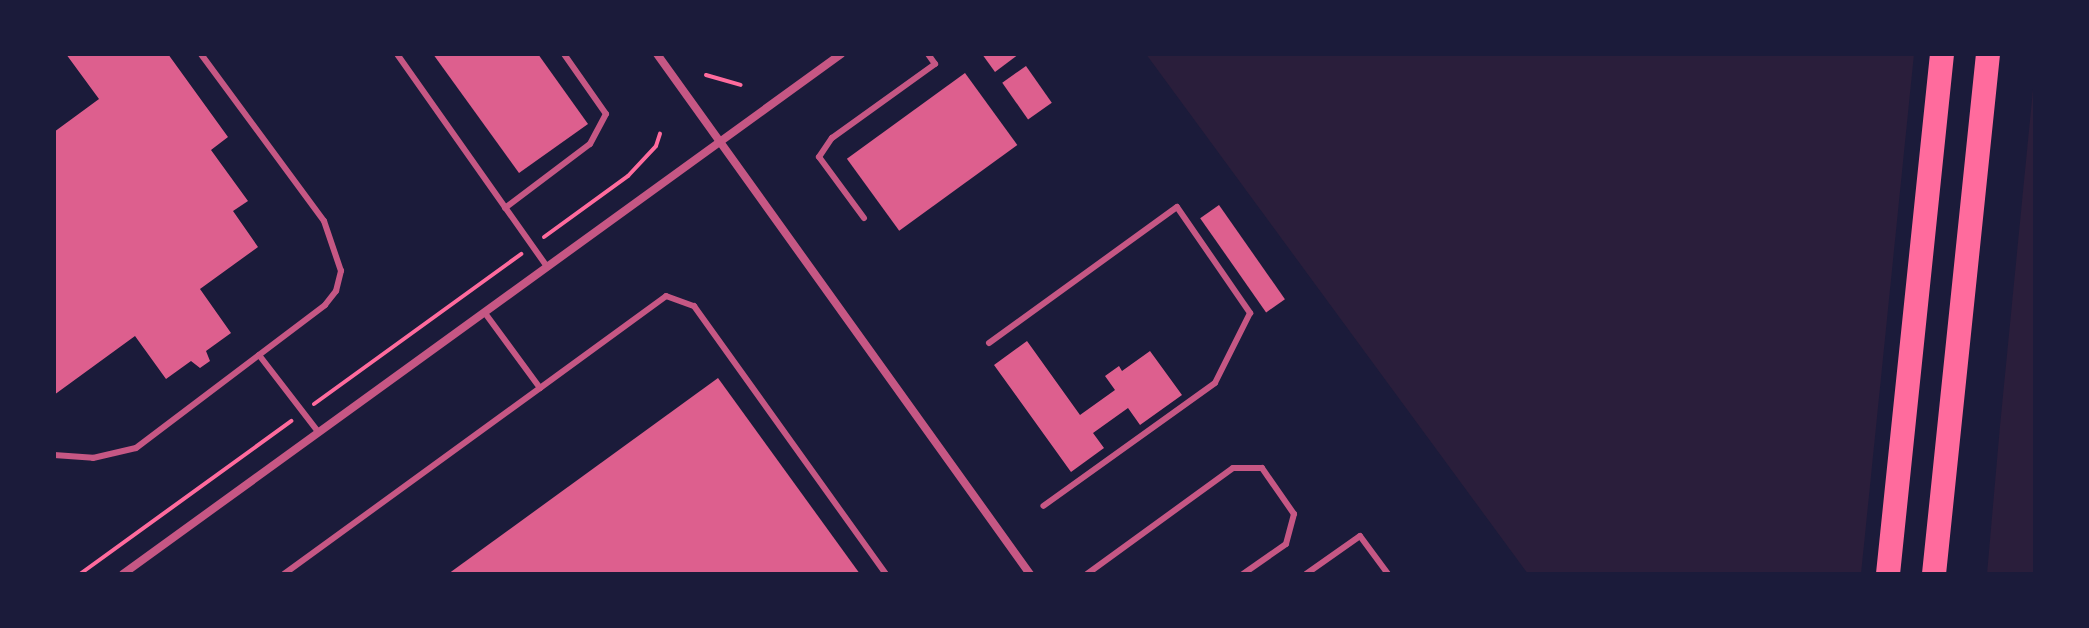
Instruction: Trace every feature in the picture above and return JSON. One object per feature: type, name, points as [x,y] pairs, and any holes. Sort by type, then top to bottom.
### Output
[{"type":"highway","points":[[1888,574],[1942,54]]},
{"type":"highway","points":[[1934,574],[1988,54]]},
{"type":"street","points":[[657,54],[1030,574]]},
{"type":"street","points":[[123,574],[841,54]]},
{"type":"lane","points":[[54,455],[93,458],[136,448],[259,355],[336,291],[341,271],[336,246],[305,192],[201,54]]},
{"type":"lane","points":[[397,54],[547,267]]},
{"type":"lane","points":[[505,208],[590,144],[606,114],[564,54]]},
{"type":"lane","points":[[864,218],[819,157],[832,138],[935,64],[928,54]]},
{"type":"lane","points":[[989,343],[1177,207],[1250,313],[1215,383],[1043,506]]},
{"type":"lane","points":[[284,574],[666,296],[694,306],[886,574]]},
{"type":"lane","points":[[485,313],[540,388]]},
{"type":"lane","points":[[259,355],[319,433]]},
{"type":"lane","points":[[1087,574],[1233,468],[1262,468],[1294,514],[1286,544],[1243,574]]},
{"type":"lane","points":[[1306,574],[1360,536],[1388,574]]},
{"type":"path","points":[[706,75],[741,85]]},
{"type":"path","points":[[80,574],[628,176],[656,146],[660,134]]},
{"type":"shaded area","points":[[1146,54],[1914,54],[1861,574],[1528,574]]},
{"type":"shaded area","points":[[2035,69],[2035,574],[1987,574],[2000,426]]},
{"type":"building","points":[[66,54],[168,54],[228,137],[211,150],[248,201],[233,211],[258,247],[200,289],[231,333],[206,351],[210,361],[200,368],[191,361],[166,379],[135,336],[54,395],[54,132],[99,99]]},
{"type":"building","points":[[433,54],[538,54],[588,124],[519,173]]},
{"type":"building","points":[[982,54],[1019,54],[995,72]]},
{"type":"building","points":[[1026,66],[1052,103],[1028,119],[1002,83]]},
{"type":"building","points":[[965,73],[1017,145],[899,231],[847,159]]},
{"type":"building","points":[[1219,205],[1285,299],[1266,312],[1200,218]]},
{"type":"building","points":[[1027,341],[1080,415],[1115,390],[1105,376],[1119,366],[1122,371],[1150,351],[1182,395],[1140,425],[1128,408],[1093,433],[1104,448],[1071,472],[994,365]]},
{"type":"building","points":[[718,378],[860,574],[448,574]]}]
